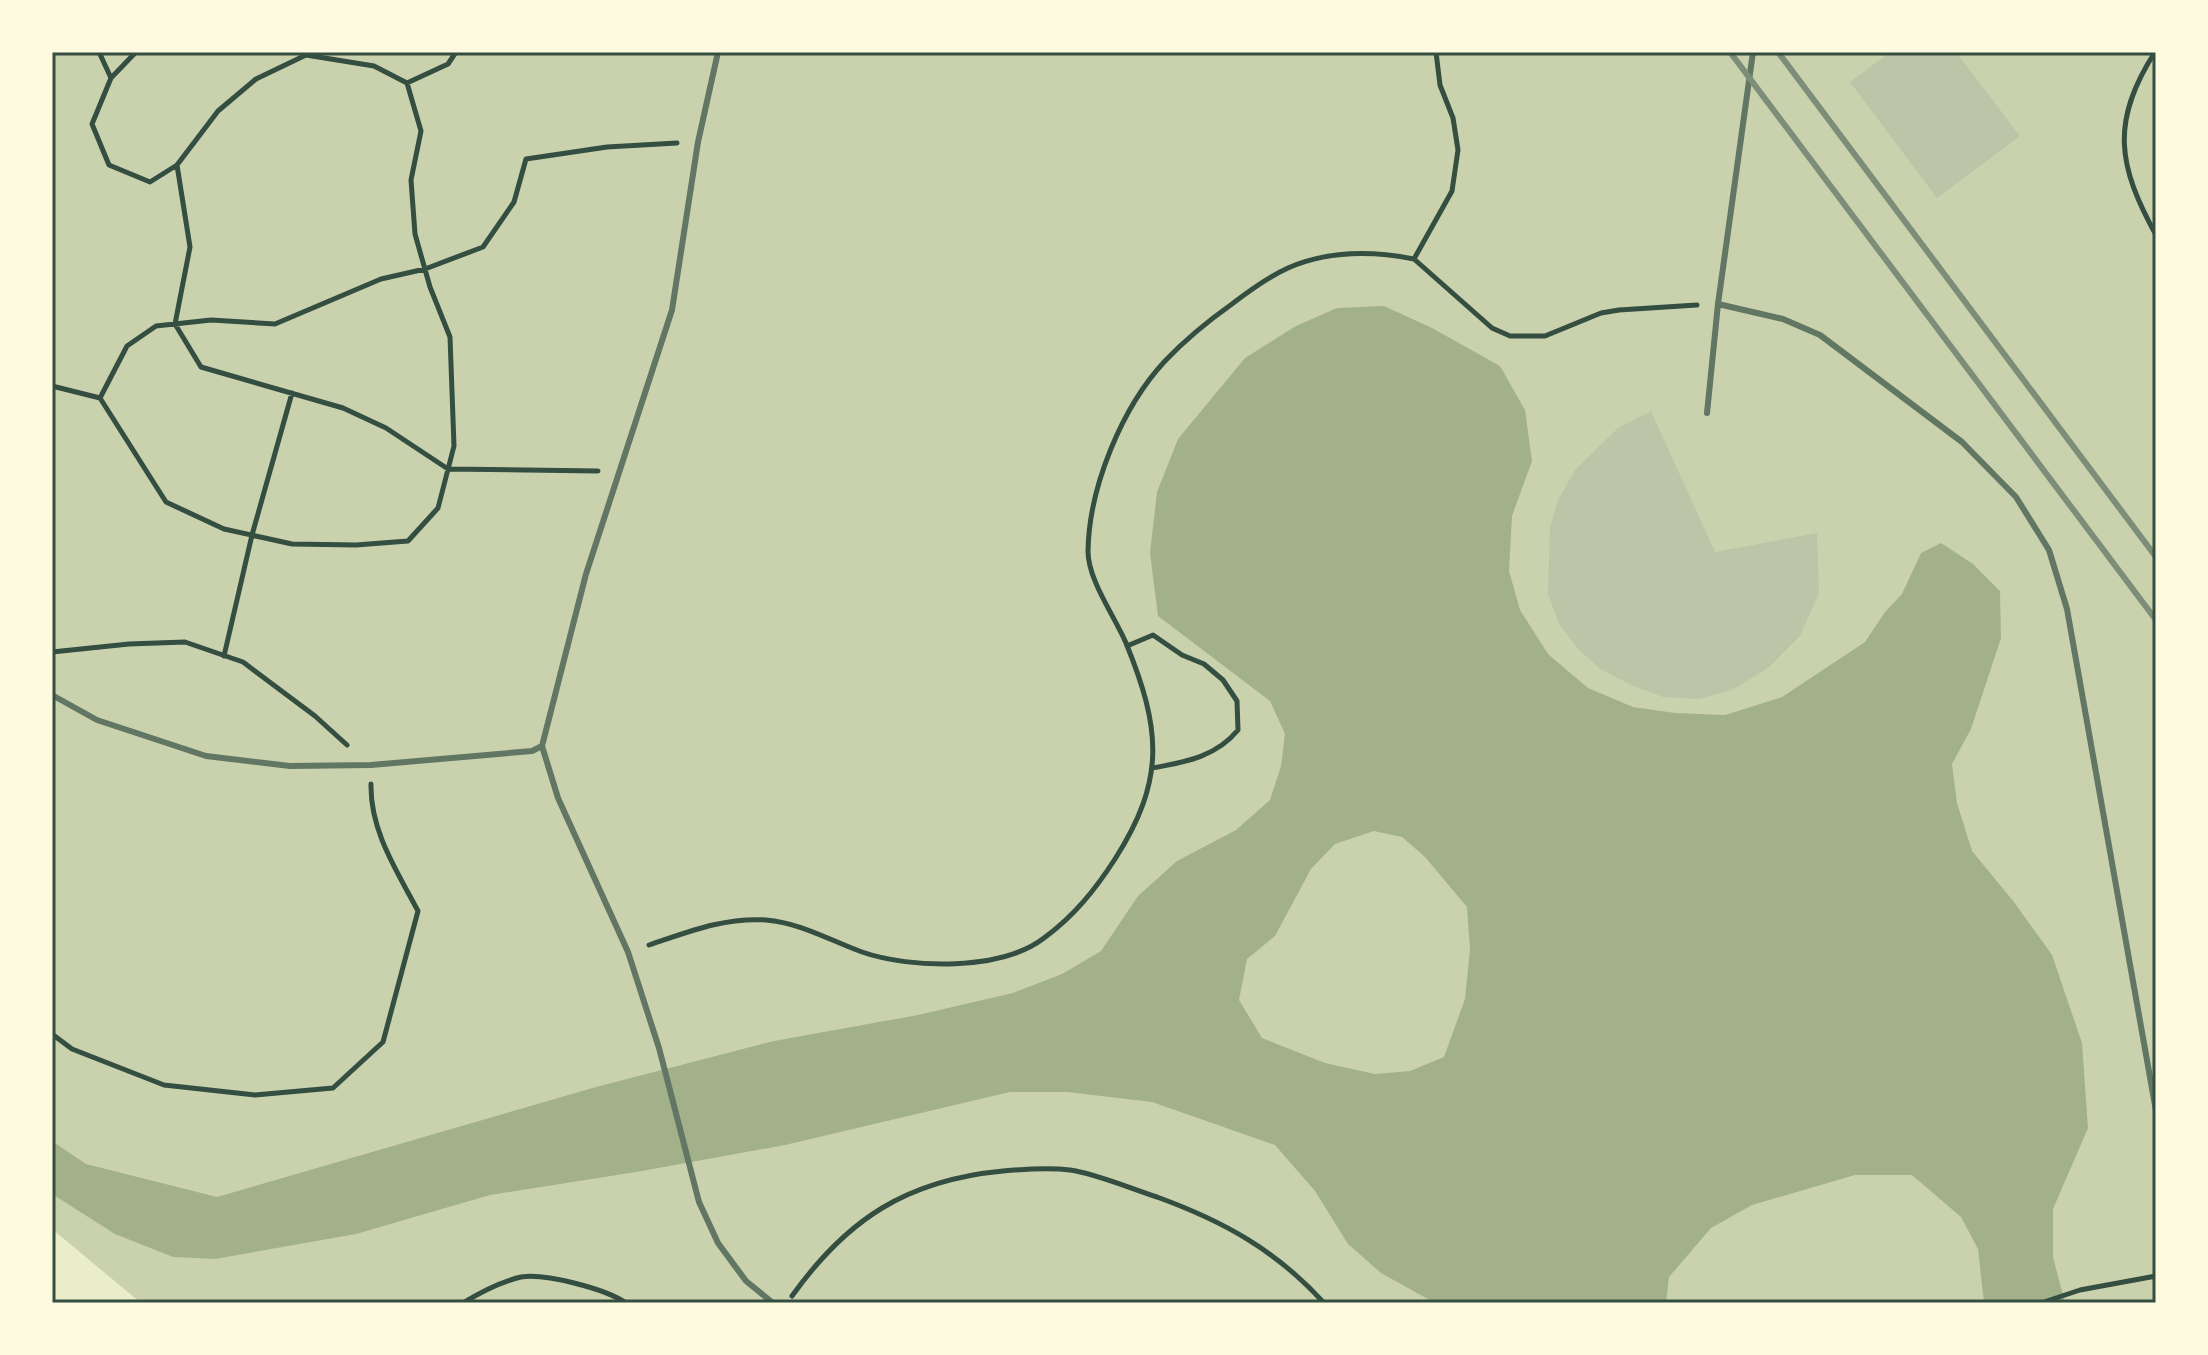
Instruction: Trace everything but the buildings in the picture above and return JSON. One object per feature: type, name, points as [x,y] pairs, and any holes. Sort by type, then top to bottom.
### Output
[{"type":"lane","points":[[718,52],[698,142],[672,310],[586,574],[542,746],[558,798],[628,952],[659,1048],[699,1202],[718,1243],[746,1281],[773,1303]]},
{"type":"lane","points":[[1707,413],[1718,304],[1753,52]]},
{"type":"lane","points":[[1718,304],[1783,319],[1820,335],[1962,442],[2016,497],[2049,550],[2067,609],[2156,1111]]},
{"type":"lane","points":[[52,695],[97,720],[206,756],[290,766],[371,765],[532,751],[542,746]]},
{"type":"path","points":[[99,52],[111,78]]},
{"type":"path","points":[[52,386],[100,398],[166,502],[224,529],[292,544],[356,545],[408,541],[438,508],[454,446],[450,337],[415,234],[411,180],[421,131],[407,83],[374,66],[306,55],[256,79],[218,111],[177,165],[150,182],[109,165],[92,124],[111,78],[136,52]]},
{"type":"path","points":[[407,83],[448,64],[456,52]]},
{"type":"path","points":[[1414,259],[1452,191],[1457,160],[1453,118],[1440,85],[1436,52]]},
{"type":"path","points":[[2155,52],[2138,85],[2124,130],[2125,161],[2132,189],[2156,235]]},
{"type":"path","points":[[100,398],[127,346],[156,326],[211,320],[275,324],[381,279],[425,269],[483,247],[514,202],[526,159],[607,147],[698,142]]},
{"type":"path","points":[[177,165],[190,247],[175,324],[201,367],[343,408],[386,428],[448,469],[621,471]]},
{"type":"path","points":[[628,952],[720,922],[765,920],[800,926],[864,953],[911,964],[958,963],[1008,955],[1040,941],[1073,915],[1096,889],[1133,832],[1146,800],[1153,768],[1149,709],[1127,646],[1094,582],[1088,555],[1090,517],[1101,477],[1144,387],[1163,362],[1255,287],[1289,267],[1327,257],[1382,253],[1414,259],[1492,328],[1510,336],[1545,336],[1601,313],[1619,310],[1718,304]]},
{"type":"path","points":[[224,656],[252,535],[292,393]]},
{"type":"path","points":[[1127,646],[1153,635],[1182,655],[1204,664],[1223,680],[1237,701],[1238,730],[1229,740],[1199,759],[1153,768]]},
{"type":"path","points":[[52,652],[185,642],[243,662],[315,716],[371,765],[370,805],[385,848],[418,911],[383,1042],[333,1088],[255,1095],[164,1085],[72,1049],[52,1034]]},
{"type":"path","points":[[786,1303],[815,1263],[849,1230],[884,1205],[924,1186],[973,1174],[1022,1170],[1071,1170],[1206,1215],[1260,1247],[1299,1276],[1324,1303]]},
{"type":"path","points":[[463,1303],[496,1285],[525,1276],[581,1284],[618,1297],[626,1303]]},
{"type":"path","points":[[2041,1303],[2080,1290],[2156,1276]]},
{"type":"shaded area","points":[[52,52],[2156,52],[2156,1303],[141,1303],[52,1229]]},
{"type":"shaded area","points":[[1384,306],[1432,328],[1500,366],[1525,410],[1532,461],[1512,516],[1509,571],[1520,610],[1548,654],[1588,688],[1633,707],[1675,713],[1725,715],[1782,697],[1865,642],[1885,612],[1902,594],[1921,553],[1941,543],[1973,564],[2000,591],[2001,638],[1971,729],[1952,764],[1957,803],[1972,851],[2052,955],[2082,1043],[2088,1128],[2053,1209],[2053,1257],[2065,1303],[1984,1303],[1978,1249],[1961,1217],[1912,1175],[1855,1175],[1752,1205],[1711,1228],[1669,1277],[1666,1303],[1435,1303],[1381,1273],[1348,1244],[1315,1191],[1275,1145],[1152,1102],[1067,1092],[1010,1092],[785,1145],[490,1195],[356,1234],[215,1259],[173,1257],[115,1234],[52,1194],[52,1141],[86,1164],[217,1197],[596,1087],[774,1041],[918,1015],[1013,993],[1062,974],[1101,951],[1138,896],[1177,861],[1236,830],[1270,800],[1281,766],[1285,734],[1270,701],[1158,616],[1150,553],[1157,492],[1178,439],[1245,358],[1296,326],[1337,308]],"holes":[[[1374,831],[1402,837],[1425,857],[1467,907],[1470,949],[1465,999],[1444,1057],[1410,1071],[1375,1074],[1325,1063],[1262,1038],[1239,1000],[1247,959],[1275,936],[1311,869],[1335,844]]]},
{"type":"railway","points":[[1730,52],[2156,620]]},
{"type":"railway","points":[[1778,52],[2156,557]]}]
